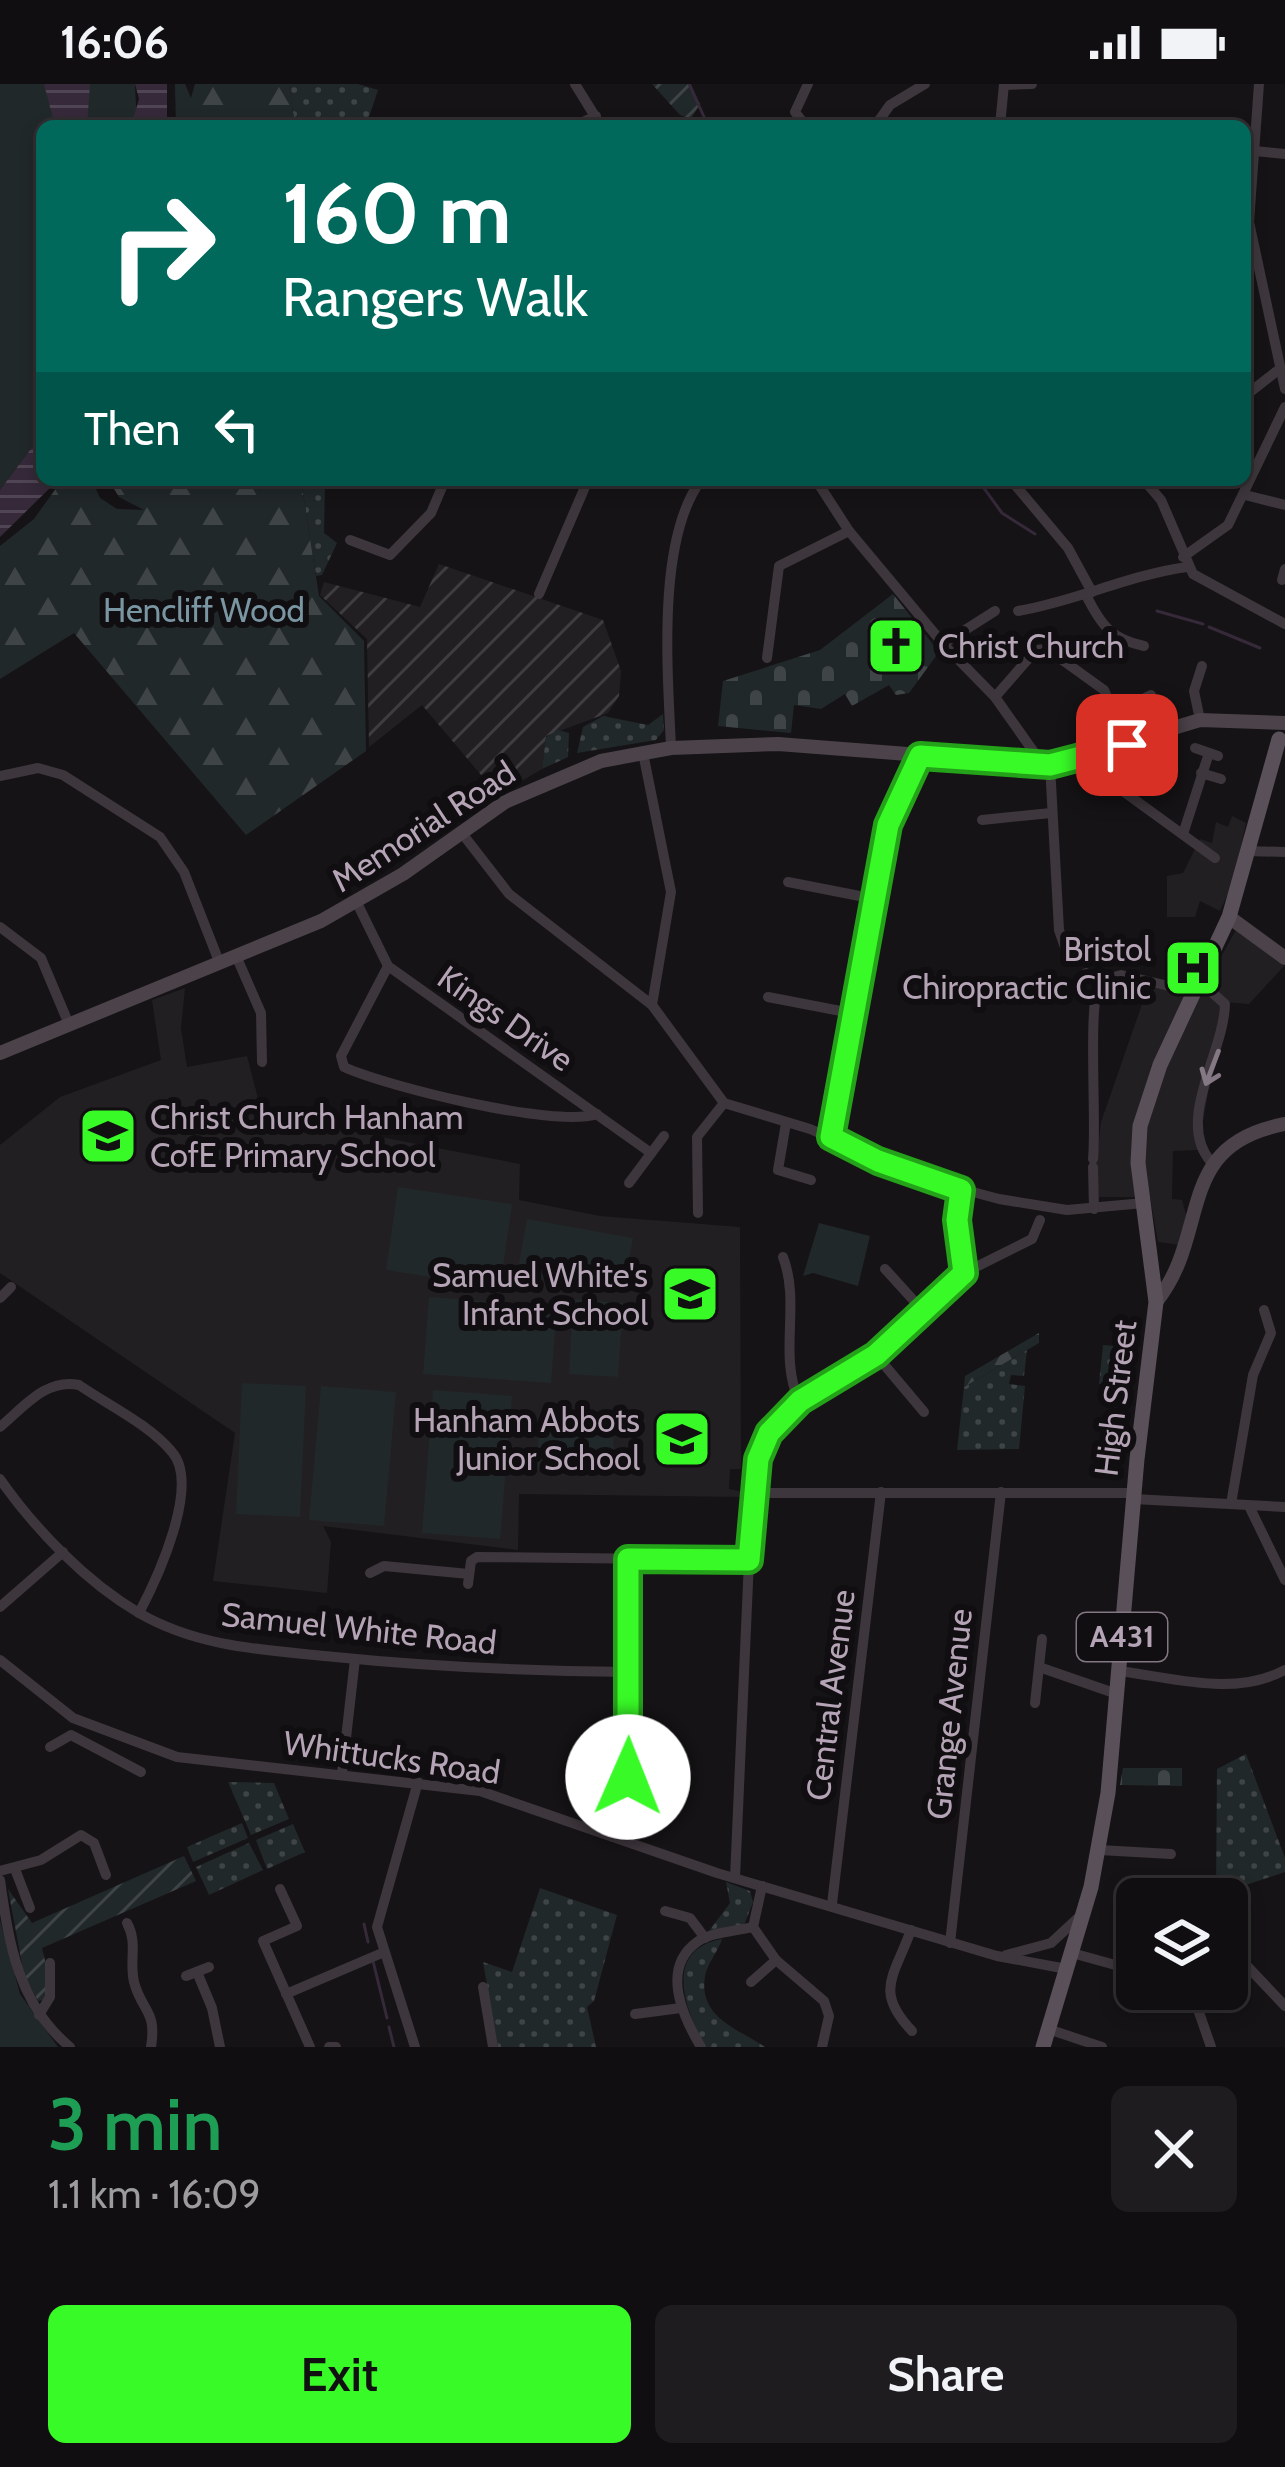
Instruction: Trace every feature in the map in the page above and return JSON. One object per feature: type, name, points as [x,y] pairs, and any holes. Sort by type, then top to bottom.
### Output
[{"type":"main road","name":"High Street","points":[[1043,2047],[1099,1850],[1117,1694],[1133,1496],[1156,1302],[1140,1126],[1160,1065],[1229,916],[1282,734]]},
{"type":"main road","name":"High Street","points":[[1271,772],[1285,758]]},
{"type":"street","points":[[575,84],[597,120]]},
{"type":"street","points":[[801,120],[795,112],[808,84]]},
{"type":"street","points":[[879,120],[890,105],[925,84]]},
{"type":"street","points":[[1001,120],[1004,84],[1032,84]]},
{"type":"street","points":[[1251,187],[1259,84]]},
{"type":"street","points":[[1255,151],[1285,154]]},
{"type":"street","points":[[1251,243],[1277,371],[1285,389]]},
{"type":"street","points":[[1251,391],[1277,371]]},
{"type":"street","points":[[1251,480],[1285,407]]},
{"type":"street","points":[[350,540],[390,555],[441,499],[444,486]]},
{"type":"street","points":[[539,593],[586,486]]},
{"type":"street","points":[[671,748],[673,571],[683,512],[696,486]]},
{"type":"street","points":[[820,486],[850,531],[943,644],[995,697],[1047,765],[1059,930],[1068,956]]},
{"type":"street","points":[[1016,486],[1069,548],[1100,622],[1118,640],[1144,646]]},
{"type":"street","points":[[1150,486],[1185,562],[1206,583],[1278,623]]},
{"type":"street","points":[[1018,610],[1089,594],[1185,562],[1228,525],[1248,486]]},
{"type":"street","points":[[1244,495],[1285,505]]},
{"type":"street","points":[[767,658],[779,566],[850,531]]},
{"type":"street","points":[[943,644],[995,611]]},
{"type":"street","points":[[769,639],[783,641]]},
{"type":"street","points":[[995,697],[1036,650],[1047,649],[1093,678],[1116,713],[1127,745]]},
{"type":"street","points":[[1200,720],[1197,680],[1202,666]]},
{"type":"street","points":[[1197,680],[1214,685]]},
{"type":"street","points":[[1116,713],[1151,695]]},
{"type":"street","name":"Memorial Road","points":[[0,1053],[238,958],[357,903],[550,778],[601,760],[671,748],[778,744],[1047,765],[1104,753],[1200,720],[1249,719],[1282,734]]},
{"type":"street","points":[[1016,729],[1016,766]]},
{"type":"street","points":[[1104,753],[1120,789],[1184,831],[1215,858]]},
{"type":"street","points":[[1184,831],[1194,816],[1207,753]]},
{"type":"street","points":[[643,754],[671,892],[652,1005]]},
{"type":"street","points":[[831,1137],[890,818],[920,756]]},
{"type":"street","points":[[0,776],[38,768],[63,775],[160,838],[178,859],[220,964]]},
{"type":"street","points":[[1202,773],[1222,779]]},
{"type":"street","points":[[998,802],[998,820]]},
{"type":"street","points":[[982,820],[1051,812]]},
{"type":"street","points":[[461,832],[509,894],[652,1005],[724,1103],[831,1137],[878,1161],[961,1190],[1039,1206],[1144,1203]]},
{"type":"street","points":[[1245,851],[1285,852]]},
{"type":"street","points":[[788,882],[875,898]]},
{"type":"street","name":"Kings Drive","points":[[357,903],[388,966],[651,1153]]},
{"type":"street","points":[[1229,916],[1285,958]]},
{"type":"street","points":[[0,927],[40,958],[68,1022]]},
{"type":"street","points":[[238,958],[263,1023],[262,1062]]},
{"type":"street","points":[[388,966],[341,1056],[344,1067],[475,1102],[577,1121],[597,1114]]},
{"type":"street","points":[[1086,973],[1100,981]]},
{"type":"street","points":[[1094,1208],[1098,1111],[1092,1003],[1100,981],[1115,975],[1198,987],[1226,1004],[1221,1043],[1200,1110],[1197,1142],[1211,1162]]},
{"type":"street","points":[[768,997],[856,1014]]},
{"type":"street","points":[[698,1213],[697,1137],[724,1103]]},
{"type":"street","points":[[786,1123],[778,1168],[811,1180]]},
{"type":"street","points":[[1156,1302],[1180,1253],[1211,1162],[1241,1139],[1285,1124]]},
{"type":"street","points":[[629,1183],[664,1136]]},
{"type":"street","points":[[961,1190],[957,1220],[964,1273]]},
{"type":"street","points":[[735,1878],[749,1560],[763,1445],[800,1401],[876,1355],[964,1273],[1032,1239],[1040,1220]]},
{"type":"street","points":[[1155,1263],[1180,1253]]},
{"type":"street","points":[[783,1257],[790,1294],[788,1360],[800,1401]]},
{"type":"street","points":[[885,1269],[925,1313]]},
{"type":"street","points":[[0,1298],[11,1287]]},
{"type":"street","points":[[1231,1504],[1253,1375],[1271,1333],[1264,1310]]},
{"type":"street","points":[[876,1355],[924,1412]]},
{"type":"street","points":[[0,1427],[48,1387],[64,1382],[79,1385],[171,1449],[183,1477],[163,1570],[139,1613]]},
{"type":"street","name":"Samuel White Road","points":[[0,1479],[63,1552],[139,1613],[218,1644],[459,1670],[629,1672]]},
{"type":"street","name":"Central Avenue","points":[[832,1904],[881,1492]]},
{"type":"street","points":[[755,1493],[1001,1492],[1285,1507]]},
{"type":"street","name":"Grange Avenue","points":[[950,1943],[1001,1492]]},
{"type":"street","points":[[1249,1506],[1285,1580]]},
{"type":"street","points":[[0,1607],[63,1552]]},
{"type":"street","points":[[370,1573],[384,1560],[469,1579],[477,1557],[749,1560]]},
{"type":"street","points":[[609,1835],[628,1785],[628,1559]]},
{"type":"street","points":[[1035,1703],[1042,1639]]},
{"type":"street","points":[[342,1773],[355,1659]]},
{"type":"street","name":"Whittucks Road","points":[[2,1667],[73,1718],[110,1736],[177,1757],[480,1791],[735,1878],[950,1943],[997,1956],[1116,1968]]},
{"type":"street","points":[[1039,1667],[1117,1694]]},
{"type":"street","points":[[1119,1671],[1244,1685],[1285,1670]]},
{"type":"street","points":[[50,1747],[71,1735],[141,1772]]},
{"type":"street","points":[[101,1754],[110,1736]]},
{"type":"street","points":[[415,2047],[377,1927],[418,1782]]},
{"type":"street","points":[[86,1819],[106,1875]]},
{"type":"street","points":[[70,2047],[39,2015],[12,1953],[0,1876],[41,1860],[70,1840],[89,1836]]},
{"type":"street","points":[[1099,1850],[1171,1854]]},
{"type":"street","points":[[15,1869],[30,1908]]},
{"type":"street","points":[[763,1886],[754,1927],[776,1960],[824,2001],[829,2017],[823,2047]]},
{"type":"street","points":[[280,1888],[297,1926],[263,1941],[310,2047]]},
{"type":"street","points":[[997,1956],[1051,1942],[1068,1930],[1087,1901]]},
{"type":"street","points":[[665,1911],[690,1918],[705,1938]]},
{"type":"street","points":[[127,1923],[135,1948],[134,1982],[154,2018],[151,2047]]},
{"type":"street","points":[[701,2047],[681,2008],[682,1963],[705,1938],[754,1927]]},
{"type":"street","points":[[911,1930],[888,1996],[890,2009],[912,2031]]},
{"type":"street","points":[[286,1994],[382,1953]]},
{"type":"street","points":[[751,1982],[776,1960]]},
{"type":"street","points":[[39,2015],[50,1997],[50,1963]]},
{"type":"street","points":[[1248,1967],[1285,2006]]},
{"type":"street","points":[[197,1972],[212,2008],[220,2047]]},
{"type":"street","points":[[483,1987],[493,2047]]},
{"type":"street","points":[[635,2014],[681,2008]]},
{"type":"street","points":[[1198,2010],[1211,2047]]},
{"type":"street","points":[[1048,2029],[1102,2047]]},
{"type":"shaded area","points":[[44,84],[90,84],[87,120],[53,120]]},
{"type":"shaded area","points":[[135,84],[167,84],[167,120],[133,120],[139,99]]},
{"type":"shaded area","points":[[36,442],[36,486],[52,486],[0,537],[0,490]]},
{"type":"shaded area","points":[[439,564],[603,620],[621,671],[619,696],[608,713],[546,736],[542,769],[498,795],[422,705],[369,747],[367,639],[320,595],[324,582],[420,607]]},
{"type":"shaded area","points":[[1232,816],[1246,823],[1233,883],[1220,911],[1200,901],[1195,917],[1167,917],[1167,876],[1183,873],[1200,839],[1212,843],[1216,822],[1228,827]]},
{"type":"shaded area","points":[[1236,930],[1284,966],[1249,1004],[1224,1002],[1198,1150],[1173,1151],[1172,1199],[1182,1200],[1186,1215],[1180,1245],[1158,1242],[1150,1197],[1099,1197],[1095,1176],[1101,1122],[1148,987],[1200,994]]},
{"type":"shaded area","points":[[185,988],[181,1028],[187,1067],[247,1056],[262,1114],[520,1164],[519,1200],[600,1216],[740,1227],[741,1469],[730,1469],[729,1489],[744,1492],[744,1497],[519,1494],[518,1550],[323,1526],[331,1542],[327,1593],[213,1581],[235,1433],[0,1273],[0,1145],[60,1097],[161,1060],[152,1000]]},
{"type":"green space","points":[[0,84],[135,84],[137,120],[36,120],[36,442],[0,490]]},
{"type":"green space","points":[[175,84],[185,84],[191,98],[195,84],[289,84],[294,120],[176,120]]},
{"type":"green space","points":[[289,84],[358,84],[378,90],[368,120],[294,120]]},
{"type":"green space","points":[[652,84],[691,84],[700,104],[691,119],[680,115]]},
{"type":"green space","name":"Hencliff Wood","points":[[58,486],[95,486],[100,498],[117,509],[144,510],[119,497],[112,486],[302,486],[319,596],[364,641],[366,751],[246,835],[74,633],[0,679],[0,546],[34,519]]},
{"type":"green space","points":[[302,486],[325,486],[324,533],[337,543],[322,575],[316,576]]},
{"type":"green space","points":[[893,594],[939,652],[909,693],[896,695],[889,685],[852,706],[845,694],[821,709],[794,705],[791,733],[718,726],[723,681],[820,650]]},
{"type":"green space","points":[[663,714],[664,730],[656,740],[577,753],[583,727],[603,716],[648,725]]},
{"type":"green space","points":[[558,730],[569,733],[568,757],[542,769],[546,737]]},
{"type":"green space","points":[[398,1187],[512,1204],[500,1288],[386,1270]]},
{"type":"green space","points":[[527,1219],[633,1238],[623,1293],[517,1274]]},
{"type":"green space","points":[[819,1223],[870,1236],[858,1286],[813,1273],[803,1276]]},
{"type":"green space","points":[[429,1297],[557,1307],[551,1383],[423,1374]]},
{"type":"green space","points":[[573,1299],[623,1303],[618,1377],[569,1374]]},
{"type":"green space","points":[[1039,1333],[1039,1343],[964,1387],[965,1376]]},
{"type":"green space","points":[[1103,1345],[1136,1348],[1131,1387],[1099,1384]]},
{"type":"green space","points":[[1027,1350],[1024,1376],[1011,1375],[1009,1384],[1025,1386],[1019,1449],[957,1450],[964,1387]]},
{"type":"green space","points":[[242,1383],[306,1386],[300,1517],[236,1514]]},
{"type":"green space","points":[[321,1386],[396,1392],[384,1526],[309,1520]]},
{"type":"green space","points":[[433,1390],[512,1396],[500,1539],[422,1533]]},
{"type":"green space","points":[[539,1419],[614,1422],[613,1473],[537,1470]]},
{"type":"green space","points":[[1246,1754],[1285,1858],[1285,1872],[1248,1884],[1248,1878],[1216,1878],[1217,1769]]},
{"type":"green space","points":[[1123,1768],[1182,1768],[1182,1786],[1120,1785]]},
{"type":"green space","points":[[228,1782],[274,1783],[289,1819],[251,1835]]},
{"type":"green space","points":[[242,1823],[248,1838],[193,1862],[187,1847]]},
{"type":"green space","points":[[293,1824],[305,1852],[267,1869],[256,1840]]},
{"type":"green space","points":[[249,1843],[263,1870],[209,1895],[196,1867]]},
{"type":"green space","points":[[184,1856],[196,1881],[42,1948],[49,1977],[44,2000],[38,2001],[24,1975],[8,1889],[32,1923]]},
{"type":"green space","points":[[726,1882],[750,1891],[753,1902],[744,1925],[709,1931],[730,1903]]},
{"type":"green space","points":[[540,1888],[617,1915],[594,2001],[587,2007],[596,2047],[498,2047],[483,1962],[512,1972]]},
{"type":"green space","points":[[0,1920],[20,1994],[58,2047],[0,2047]]},
{"type":"green space","points":[[722,1939],[705,1976],[708,2002],[723,2020],[765,2047],[706,2047],[691,2016],[685,1969],[703,1945]]},
{"type":"waterway","points":[[689,84],[705,119]]},
{"type":"waterway","points":[[982,486],[1002,513],[1035,534]]},
{"type":"waterway","points":[[1157,611],[1203,624]]},
{"type":"waterway","points":[[1209,627],[1260,648]]},
{"type":"waterway","points":[[364,1924],[368,1942]]},
{"type":"waterway","points":[[373,1961],[387,2018]]},
{"type":"waterway","points":[[389,2027],[394,2047]]},
{"type":"place","name":"Christ Church","points":[[896,646]]},
{"type":"place","name":"Bristol Chiropractic Clinic","points":[[1193,968]]},
{"type":"place","name":"Christ Church Hanham CofE Primary School","points":[[108,1136]]},
{"type":"place","name":"Samuel White's Infant School","points":[[690,1294]]},
{"type":"place","name":"Hanham Abbots Junior School","points":[[682,1439]]},
{"type":"route","points":[[628,1777],[628,1559],[749,1560],[758,1459],[769,1433],[800,1401],[876,1355],[964,1273],[957,1220],[961,1190],[878,1161],[831,1137],[890,818],[920,756],[1050,765],[1127,745]]}]
